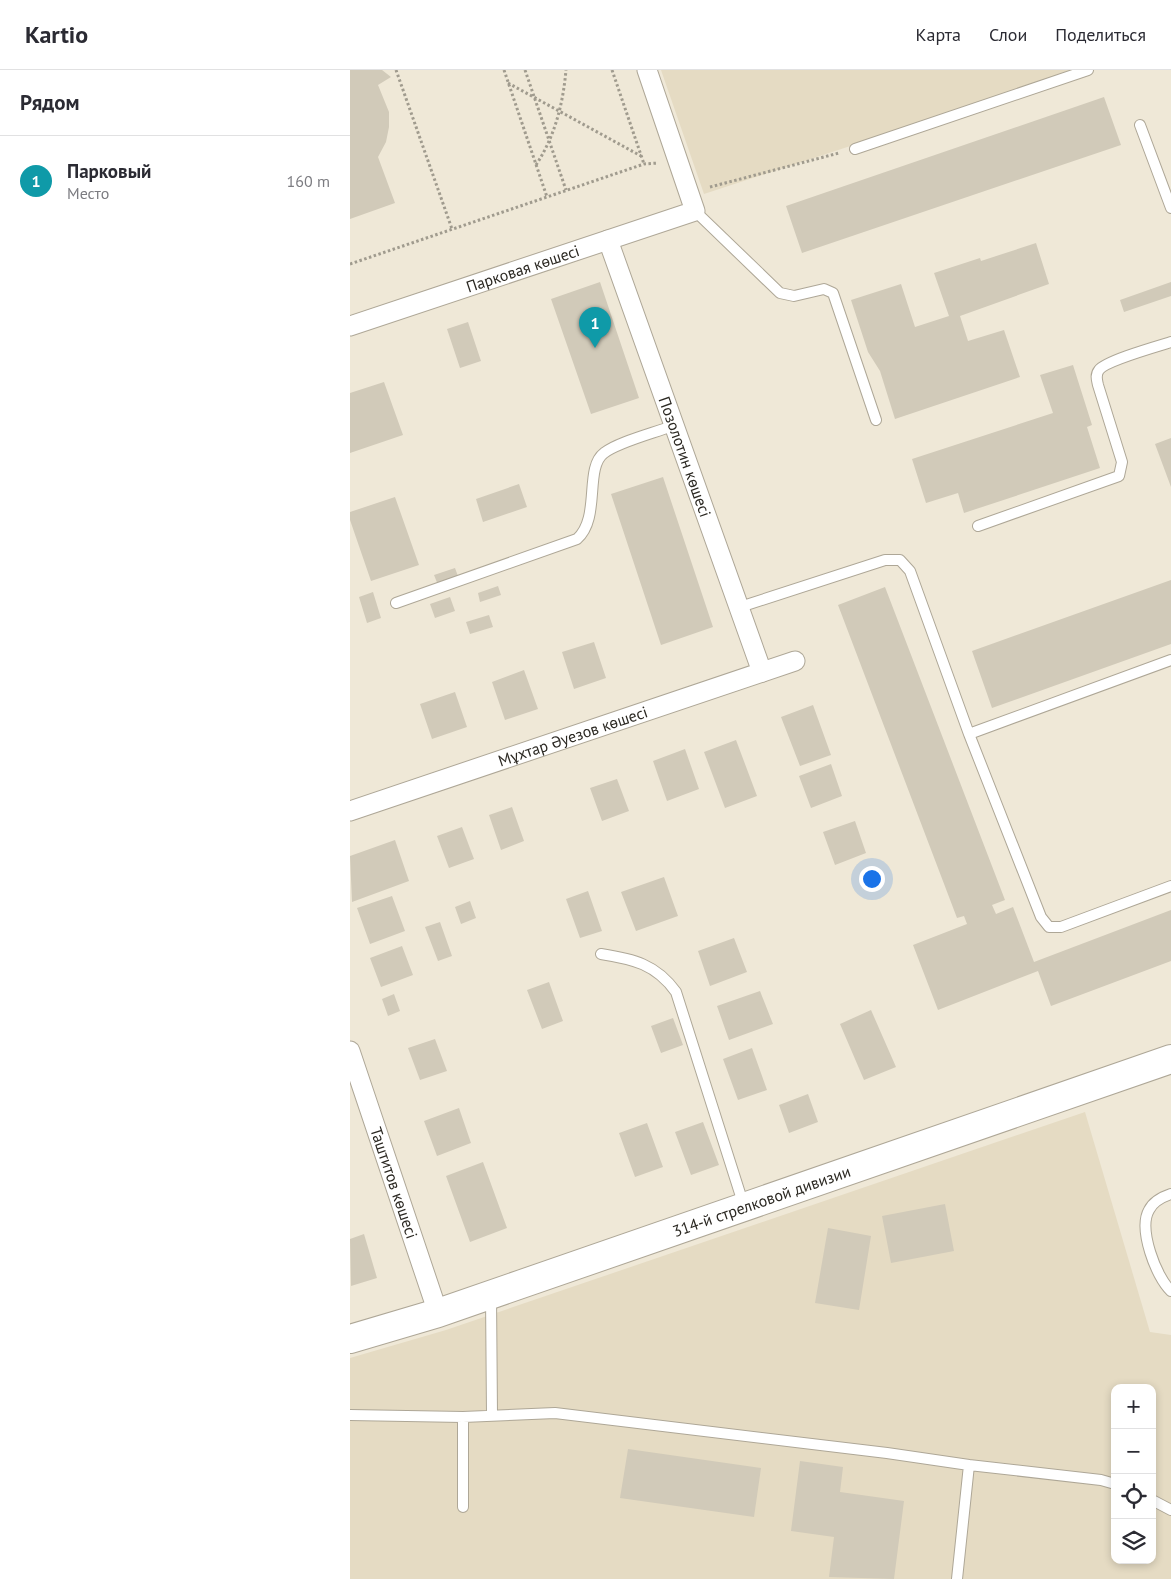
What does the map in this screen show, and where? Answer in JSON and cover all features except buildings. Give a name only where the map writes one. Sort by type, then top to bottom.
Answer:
[{"type":"street","points":[[647,70],[695,211]]},
{"type":"street","name":"Парковая көшесі","points":[[350,326],[695,211]]},
{"type":"street","name":"Позолотин көшесі","points":[[608,240],[672,426],[740,607],[762,672]]},
{"type":"street","name":"Мұхтар Әуезов көшесі","points":[[350,811],[795,661]]},
{"type":"street","name":"Таштитов көшесі","points":[[350,1051],[438,1313]]},
{"type":"street","name":"314-й стрелковой дивизии","points":[[350,1338],[438,1313],[491,1295],[1171,1059]]},
{"type":"lane","points":[[854,149],[1088,70]]},
{"type":"lane","points":[[1140,124],[1171,208]]},
{"type":"lane","points":[[695,211],[780,292],[794,296],[824,289],[833,293],[876,420]]},
{"type":"lane","points":[[978,526],[1119,476],[1122,462],[1096,378],[1098,371],[1111,362],[1171,342]]},
{"type":"lane","points":[[396,603],[577,539],[583,533],[590,516],[599,457],[610,449],[672,426]]},
{"type":"lane","points":[[740,607],[885,560],[900,560],[910,571],[969,734],[1041,917],[1048,927],[1061,928],[1171,886]]},
{"type":"lane","points":[[969,734],[1171,660]]},
{"type":"lane","points":[[600,954],[625,958],[650,967],[666,977],[676,992],[745,1207]]},
{"type":"lane","points":[[1171,1194],[1155,1202],[1148,1211],[1145,1222],[1146,1235],[1158,1275],[1171,1291]]},
{"type":"lane","points":[[491,1295],[492,1415]]},
{"type":"lane","points":[[350,1415],[463,1417],[555,1413],[887,1452],[969,1465],[1101,1480],[1111,1483]]},
{"type":"lane","points":[[463,1417],[463,1507]]},
{"type":"lane","points":[[957,1579],[969,1465]]},
{"type":"lane","points":[[1156,1502],[1171,1510]]},
{"type":"path","points":[[396,70],[452,229]]},
{"type":"path","points":[[504,70],[547,197]]},
{"type":"path","points":[[525,70],[566,190]]},
{"type":"path","points":[[536,165],[549,141],[560,111],[566,70]]},
{"type":"path","points":[[350,264],[644,164],[612,70]]},
{"type":"path","points":[[508,83],[641,156]]},
{"type":"path","points":[[689,192],[854,149]]},
{"type":"shaded area","points":[[661,70],[1082,70],[704,194]]},
{"type":"shaded area","points":[[1085,1112],[1150,1332],[1171,1335],[1171,1579],[350,1579],[350,1358],[446,1330]]},
{"type":"place","name":"Парковый","points":[[595,348]]}]
